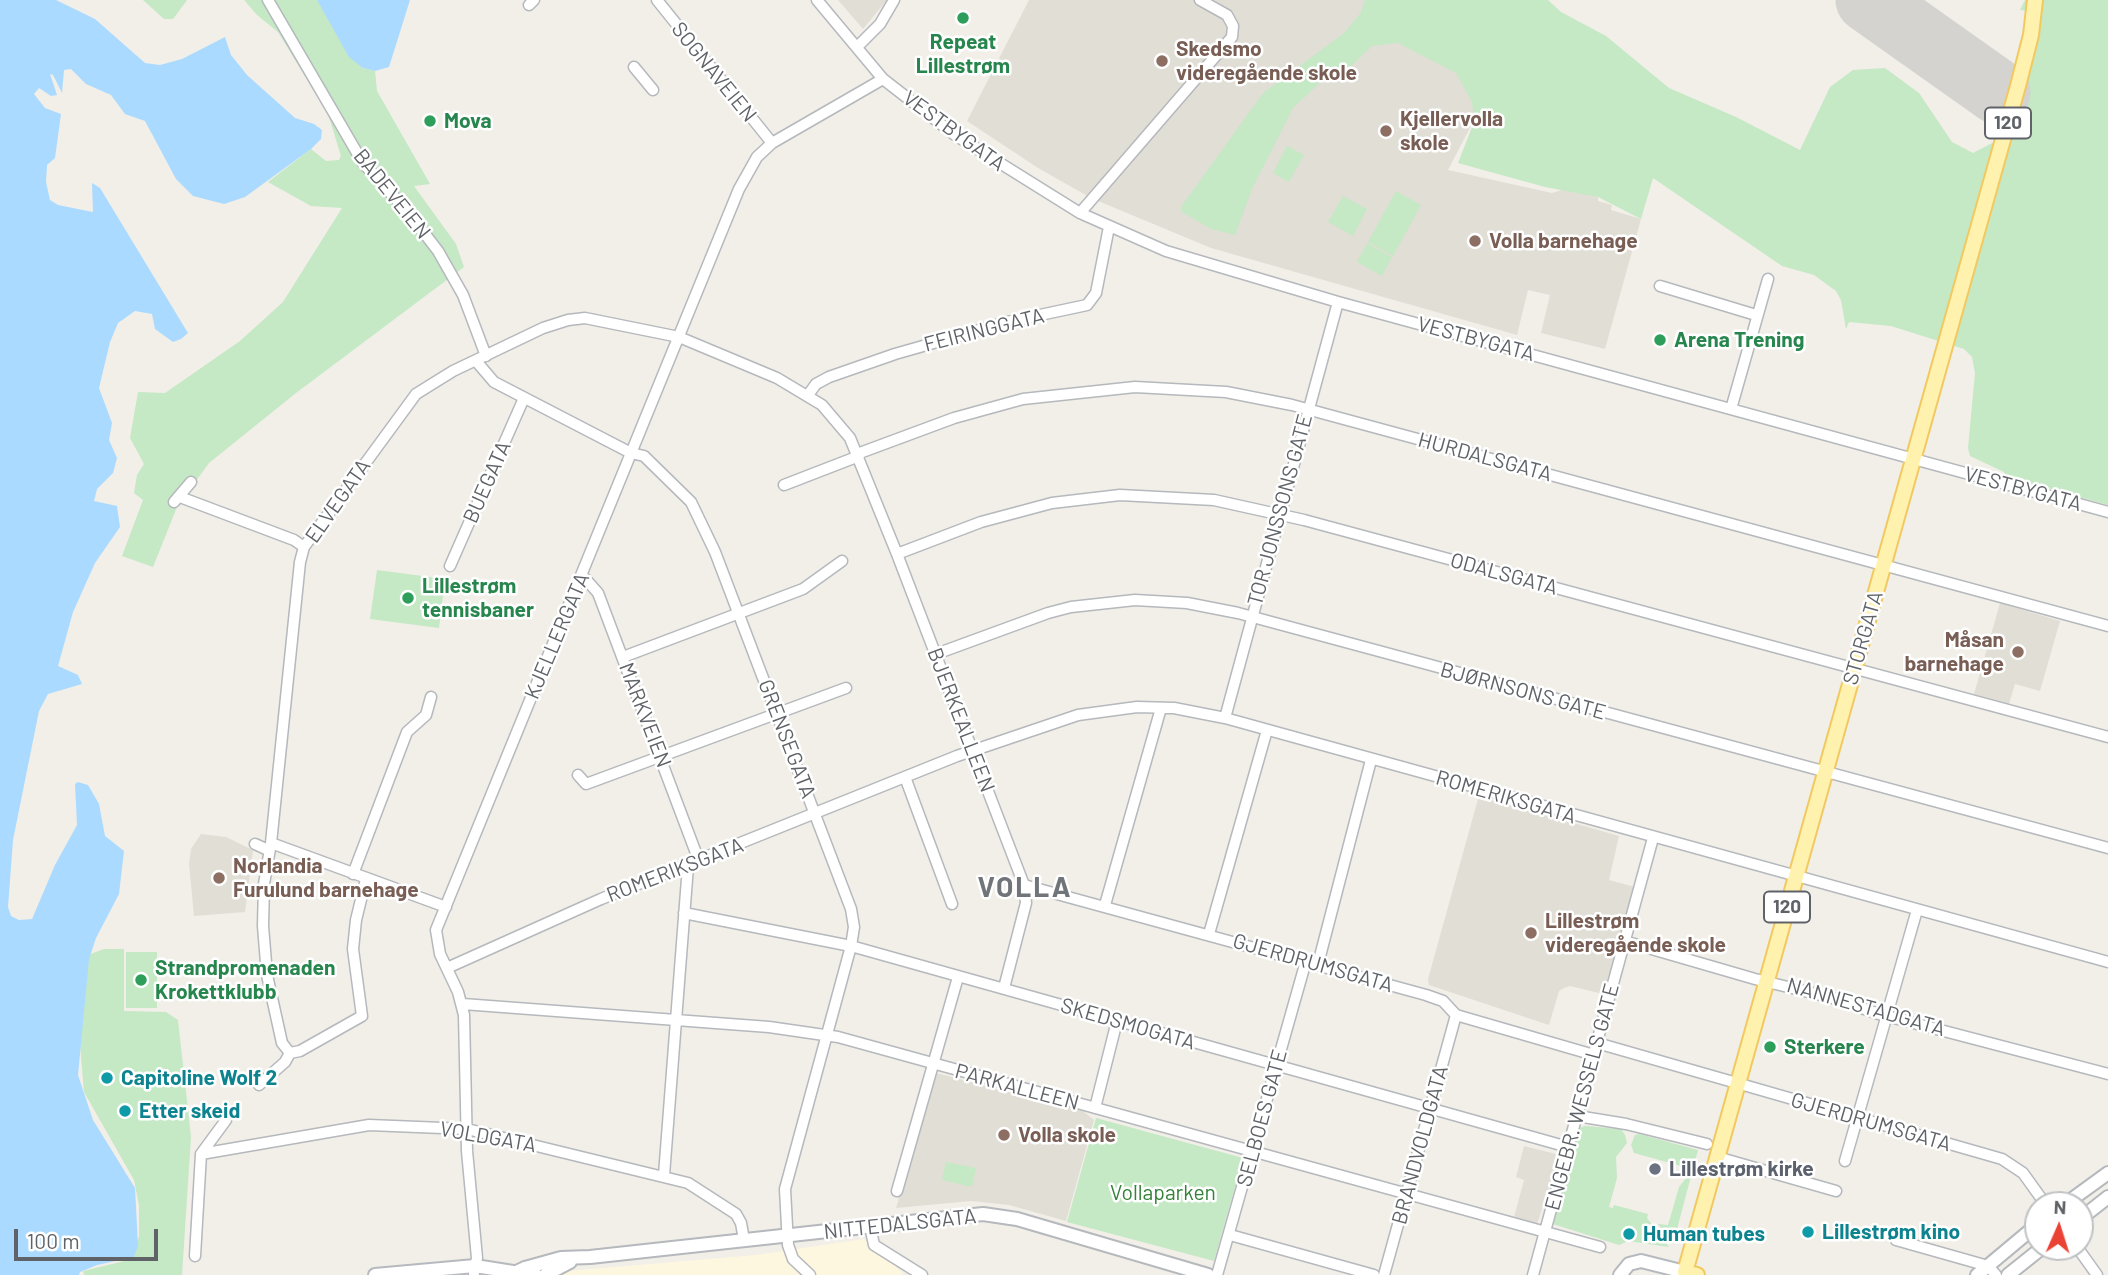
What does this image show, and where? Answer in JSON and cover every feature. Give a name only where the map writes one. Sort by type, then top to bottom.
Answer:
[{"type":"main road","name":"STORGATA","points":[[1689,1274],[1737,1084],[2023,67],[2035,0]]},
{"type":"street","name":"BADEVEIEN","points":[[268,0],[363,163],[438,251],[463,295],[481,359]]},
{"type":"street","name":"SOGNAVEIEN","points":[[657,0],[772,143]]},
{"type":"street","name":"VESTBYGATA","points":[[817,0],[883,79],[999,165],[1109,227],[1205,264],[1338,302],[2108,512]]},
{"type":"street","points":[[856,47],[880,24],[894,0]]},
{"type":"street","points":[[1080,213],[1232,37],[1233,26],[1227,15],[1200,0]]},
{"type":"street","points":[[634,67],[653,90]]},
{"type":"street","name":"KJELLERGATA","points":[[476,1272],[477,1247],[467,1129],[463,1004],[436,943],[436,930],[739,189],[757,157],[772,143],[883,79]]},
{"type":"street","name":"FEIRINGGATA","points":[[808,395],[816,384],[829,377],[895,354],[996,325],[1087,305],[1096,293],[1109,227]]},
{"type":"street","points":[[1731,409],[1768,279]]},
{"type":"street","points":[[1660,286],[1756,315]]},
{"type":"street","name":"TOR JONSSONS GATE","points":[[1224,718],[1278,513],[1338,302]]},
{"type":"street","name":"ELVEGATA","points":[[290,1053],[282,1043],[267,975],[263,926],[290,645],[304,547],[416,394],[434,381],[568,320],[585,318],[679,337]]},
{"type":"street","name":"BJERKEALLEEN","points":[[679,337],[808,395],[835,419],[858,455],[1024,885],[1026,903],[1004,988]]},
{"type":"street","name":"GRENSEGATA","points":[[481,359],[494,382],[631,453],[645,456],[691,502],[709,538],[851,909],[854,927],[851,946],[785,1189],[786,1231]]},
{"type":"street","name":"HURDALSGATA","points":[[858,455],[985,408],[1086,390],[1135,387],[1202,390],[1308,409],[2108,626]]},
{"type":"street","name":"BUEGATA","points":[[450,566],[524,398]]},
{"type":"street","points":[[784,485],[858,455]]},
{"type":"street","points":[[191,482],[177,500],[294,540],[304,547]]},
{"type":"street","name":"ODALSGATA","points":[[897,554],[1002,516],[1086,498],[1148,495],[1194,497],[1278,513],[2108,737]]},
{"type":"street","points":[[623,657],[803,589],[842,561]]},
{"type":"street","name":"MARKVEIEN","points":[[582,576],[598,593],[699,861]]},
{"type":"street","name":"BJØRNSONS GATE","points":[[936,654],[1048,613],[1105,602],[1187,603],[1250,617],[2108,848]]},
{"type":"street","points":[[578,775],[586,784],[846,688]]},
{"type":"street","points":[[353,874],[407,732],[426,715],[431,697]]},
{"type":"street","points":[[1105,905],[1161,708]]},
{"type":"street","name":"ROMERIKSGATA","points":[[447,968],[523,932],[972,751],[1098,710],[1161,708],[1224,718],[2108,962]]},
{"type":"street","points":[[1209,934],[1267,730]]},
{"type":"street","points":[[1318,964],[1371,760]]},
{"type":"street","points":[[905,778],[952,904]]},
{"type":"street","name":"ENGEBR. WESSELS GATE","points":[[1533,1275],[1653,838]]},
{"type":"street","points":[[255,844],[353,874],[446,907]]},
{"type":"street","points":[[664,1175],[688,866]]},
{"type":"street","points":[[259,1085],[285,1062],[290,1053],[300,1051],[362,1016],[353,949],[356,920],[366,879]]},
{"type":"street","name":"GJERDRUMSGATA","points":[[1024,885],[1105,905],[1443,1001],[1456,1014],[1594,1055]]},
{"type":"street","points":[[1845,1161],[1917,910]]},
{"type":"street","name":"SKEDSMOGATA","points":[[684,913],[851,946],[1569,1147]]},
{"type":"street","name":"NANNESTADGATA","points":[[1625,941],[2108,1074]]},
{"type":"street","name":"SELBOES GATE","points":[[1217,1275],[1306,961]]},
{"type":"street","points":[[897,1191],[958,977]]},
{"type":"street","name":"PARKALLEEN","points":[[463,1004],[769,1027],[827,1034],[1406,1196],[1600,1247]]},
{"type":"street","name":"BRANDVOLDGATA","points":[[1384,1275],[1456,1014]]},
{"type":"street","points":[[1095,1108],[1117,1021]]},
{"type":"street","name":"GJERDRUMSGATA","points":[[1597,1044],[2010,1162],[2024,1173],[2036,1191]]},
{"type":"street","points":[[1577,1116],[1707,1144]]},
{"type":"street","points":[[195,1255],[201,1154],[226,1120]]},
{"type":"street","name":"VOLDGATA","points":[[201,1154],[369,1125],[467,1129],[688,1183],[729,1208],[741,1223],[744,1240]]},
{"type":"street","points":[[1717,1157],[1836,1191]]},
{"type":"street","points":[[2083,1191],[2108,1173]]},
{"type":"street","name":"NITTEDALSGATA","points":[[375,1275],[454,1267],[476,1272],[521,1273],[561,1258],[584,1258],[744,1240],[786,1231],[870,1226],[960,1215],[1017,1219],[1208,1275]]},
{"type":"street","points":[[870,1226],[874,1245],[922,1275]]},
{"type":"street","points":[[786,1231],[793,1259],[810,1275]]},
{"type":"street","points":[[1230,1235],[1374,1275]]},
{"type":"street","points":[[1977,1275],[1992,1270],[2024,1238]]},
{"type":"street","points":[[1896,1240],[1992,1270]]},
{"type":"street","name":"NITTEDALSGATA","points":[[545,1275],[562,1265],[584,1258]]},
{"type":"street","points":[[1620,1275],[1629,1264],[1641,1261],[1689,1274]]},
{"type":"street","points":[[2008,1275],[2026,1261]]},
{"type":"shaded area","points":[[838,0],[887,0],[863,29]]},
{"type":"shaded area","points":[[1029,0],[1401,0],[1500,70],[1448,170],[1552,193],[1565,189],[1598,197],[1598,201],[1612,205],[1611,210],[1641,219],[1605,349],[1541,333],[1550,295],[1528,290],[1517,335],[1211,248],[1091,198],[1038,168],[967,121]]},
{"type":"shaded area","name":"Måsan barnehage","points":[[2000,603],[2060,621],[2040,691],[2015,684],[2009,704],[1974,694]]},
{"type":"shaded area","name":"Lillestrøm videregående skole","points":[[1486,798],[1619,836],[1609,880],[1635,887],[1603,994],[1570,986],[1564,988],[1559,991],[1549,1025],[1429,985],[1428,979],[1478,799]]},
{"type":"shaded area","name":"Norlandia Furulund barnehage","points":[[201,834],[226,837],[253,850],[245,912],[194,916],[189,864],[191,849]]},
{"type":"shaded area","name":"Volla skole","points":[[936,1073],[1083,1111],[1094,1120],[1066,1221],[1009,1205],[971,1201],[896,1208]]},
{"type":"shaded area","points":[[1524,1146],[1556,1154],[1552,1169],[1555,1170],[1537,1224],[1514,1217],[1524,1180],[1516,1177]]},
{"type":"shaded area","points":[[864,1239],[903,1273],[521,1275],[756,1255]]},
{"type":"green space","points":[[143,0],[187,0],[173,19],[164,19]]},
{"type":"green space","points":[[244,0],[317,0],[363,68],[375,71],[377,91],[430,184],[414,186],[456,244],[464,267],[296,393],[209,463],[177,507],[153,567],[122,556],[143,500],[134,493],[137,475],[144,464],[130,438],[138,392],[165,393],[240,341],[283,302],[342,208],[311,206],[268,182],[311,149],[326,161],[339,160],[341,156],[328,114],[278,32]]},
{"type":"green space","points":[[1365,0],[1548,0],[1561,12],[1606,36],[1669,88],[1736,117],[1800,150],[1830,87],[1853,70],[1885,68],[1919,93],[1952,142],[1973,153],[1996,141],[2034,42],[2041,12],[2020,10],[2025,0],[2108,0],[2108,505],[2006,477],[2004,472],[1970,456],[1968,448],[1975,373],[1972,357],[1964,349],[1891,326],[1849,322],[1846,329],[1841,300],[1836,291],[1814,275],[1782,266],[1653,178],[1641,219],[1598,197],[1545,187],[1458,163],[1474,122],[1472,102],[1456,73],[1398,43],[1372,46],[1348,69],[1328,75],[1293,108],[1252,189],[1235,235],[1211,229],[1182,212],[1181,207],[1263,93],[1344,33],[1360,14]]},
{"type":"green space","points":[[1287,146],[1304,155],[1289,182],[1273,173]]},
{"type":"green space","points":[[1396,191],[1421,205],[1393,256],[1368,242]]},
{"type":"green space","points":[[1343,196],[1367,209],[1353,236],[1328,222]]},
{"type":"green space","points":[[1367,243],[1392,257],[1382,276],[1357,262]]},
{"type":"green space","name":"Lillestrøm tennisbaner","points":[[377,570],[445,579],[439,628],[370,619]]},
{"type":"green space","points":[[104,949],[124,949],[124,1011],[166,1012],[178,1020],[191,1137],[182,1275],[84,1275],[83,1271],[133,1259],[139,1236],[139,1205],[134,1180],[84,1092],[78,1020],[80,958]]},
{"type":"green space","name":"Strandpromenaden Krokettklubb","points":[[126,952],[157,952],[157,1008],[126,1008]]},
{"type":"green space","name":"Vollaparken","points":[[1096,1118],[1243,1158],[1214,1261],[1067,1222]]},
{"type":"green space","points":[[1585,1126],[1621,1129],[1627,1143],[1616,1157],[1617,1178],[1609,1207],[1613,1208],[1614,1205],[1648,1214],[1647,1218],[1669,1247],[1628,1241],[1619,1245],[1553,1224],[1579,1128]]},
{"type":"green space","points":[[1635,1135],[1698,1150],[1673,1244],[1658,1224],[1668,1225],[1679,1187],[1687,1177],[1685,1167],[1634,1153],[1631,1145]]},
{"type":"green space","points":[[946,1162],[976,1168],[972,1187],[942,1180]]},
{"type":"water","points":[[0,0],[56,0],[95,19],[145,63],[160,65],[182,59],[225,37],[231,55],[247,75],[295,118],[314,124],[322,130],[321,139],[311,149],[245,197],[224,204],[193,196],[176,179],[145,121],[125,114],[111,95],[86,84],[71,69],[64,70],[62,93],[50,74],[57,95],[51,96],[39,88],[34,94],[45,108],[61,114],[55,158],[47,165],[46,182],[50,200],[58,205],[93,212],[92,183],[100,188],[188,333],[173,342],[155,329],[152,314],[135,311],[118,323],[110,342],[99,388],[112,423],[109,440],[117,458],[113,473],[97,489],[94,501],[117,506],[120,527],[95,563],[73,612],[58,666],[78,675],[82,684],[48,694],[39,711],[13,840],[8,907],[11,916],[19,920],[32,919],[55,865],[77,825],[75,784],[78,782],[88,785],[99,804],[105,836],[124,851],[119,894],[96,938],[89,959],[78,1075],[93,1120],[135,1188],[138,1246],[134,1257],[97,1265],[80,1272],[79,1275],[0,1275]]},
{"type":"water","points":[[317,0],[410,0],[389,67],[375,71],[363,68],[349,57]]},
{"type":"runway","points":[[1868,0],[1998,92]]},
{"type":"place","name":"Repeat Lillestrøm","points":[[963,18]]},
{"type":"place","name":"Skedsmo videregående skole","points":[[1162,61]]},
{"type":"place","name":"Mova","points":[[430,121]]},
{"type":"place","name":"Kjellervolla skole","points":[[1386,131]]},
{"type":"place","name":"Volla barnehage","points":[[1475,241]]},
{"type":"place","name":"Arena Trening","points":[[1660,340]]},
{"type":"place","name":"Lillestrøm tennisbaner","points":[[408,598]]},
{"type":"place","name":"Måsan barnehage","points":[[2018,652]]},
{"type":"place","name":"Norlandia Furulund barnehage","points":[[219,878]]},
{"type":"place","name":"Lillestrøm videregående skole","points":[[1531,933]]},
{"type":"place","name":"Strandpromenaden Krokettklubb","points":[[141,980]]},
{"type":"place","name":"Sterkere","points":[[1770,1047]]},
{"type":"place","name":"Capitoline Wolf 2","points":[[107,1078]]},
{"type":"place","name":"Etter skeid","points":[[125,1111]]},
{"type":"place","name":"Volla skole","points":[[1004,1135]]},
{"type":"place","name":"Lillestrøm kirke","points":[[1655,1169]]},
{"type":"place","name":"Lillestrøm kino","points":[[1808,1232]]},
{"type":"place","name":"Human tubes","points":[[1629,1234]]},
{"type":"district","name":"VOLLA","points":[[1025,888]]}]
